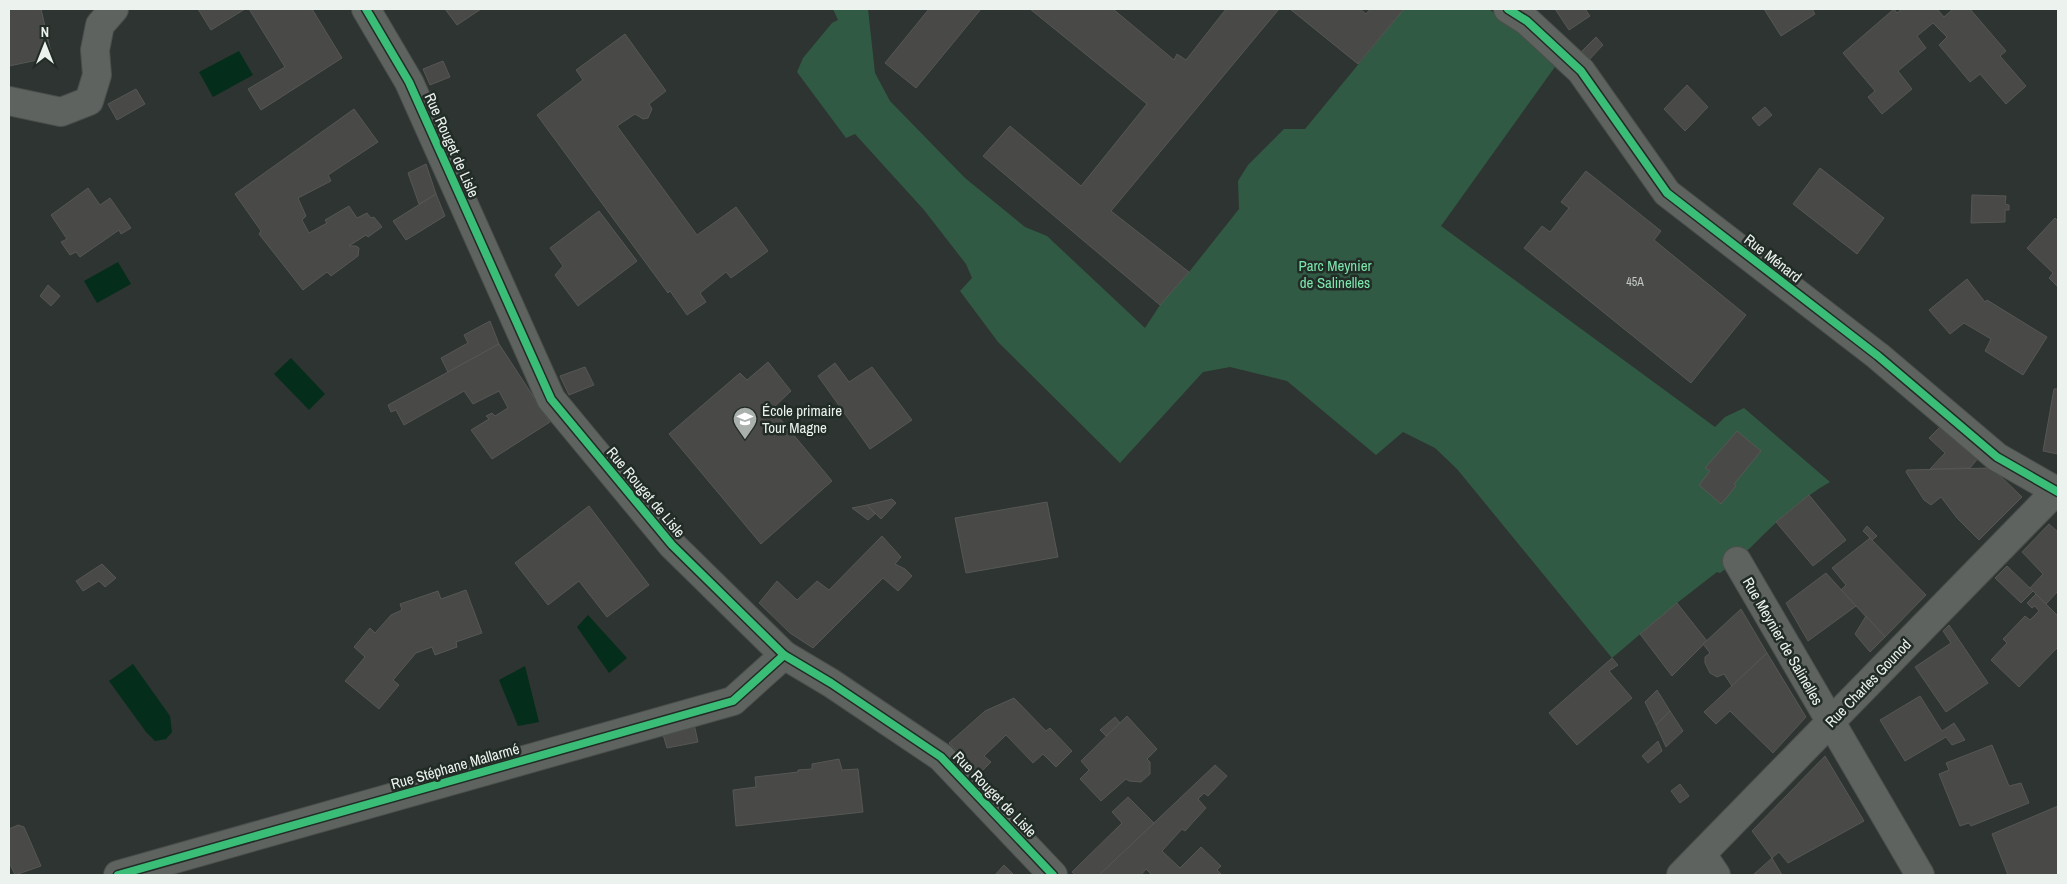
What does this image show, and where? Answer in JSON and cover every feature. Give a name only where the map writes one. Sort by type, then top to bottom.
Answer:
[{"type":"street","points":[[9,101],[60,112],[89,101],[97,75],[95,50],[100,26],[114,9]]},
{"type":"street","name":"Rue Rouget de Lisle","points":[[366,9],[409,82],[551,399],[672,545],[784,655],[831,683],[940,757],[1053,875]]},
{"type":"street","name":"Rue Ménard","points":[[1508,9],[1527,21],[1581,71],[1667,193],[1878,356],[1997,457],[2057,492]]},
{"type":"street","name":"Rue Charles Gounod","points":[[1680,875],[1709,864],[1830,722],[2057,492]]},
{"type":"street","name":"Rue Meynier de Salinelles","points":[[1738,561],[1920,875]]},
{"type":"street","name":"Rue Stéphane Mallarmé","points":[[118,875],[732,701],[784,655]]},
{"type":"green space","name":"Parc Meynier de Salinelles","points":[[833,9],[868,9],[875,73],[890,101],[965,178],[1025,227],[1047,236],[1145,328],[1160,305],[1239,209],[1238,181],[1248,165],[1284,129],[1305,129],[1404,9],[1489,9],[1557,64],[1441,226],[1715,427],[1725,417],[1744,408],[1830,482],[1796,505],[1736,561],[1720,573],[1717,572],[1677,603],[1612,658],[1457,469],[1435,448],[1403,432],[1376,455],[1287,381],[1230,367],[1203,372],[1120,463],[998,342],[960,291],[972,278],[966,264],[924,210],[855,134],[846,138],[797,72],[803,58],[832,23],[838,20]]},
{"type":"shaded area","points":[[239,51],[253,75],[213,97],[199,72]]},
{"type":"shaded area","points":[[118,262],[131,284],[97,303],[84,281]]},
{"type":"shaded area","points":[[291,358],[325,394],[309,410],[274,374]]},
{"type":"shaded area","points":[[588,615],[627,658],[609,673],[577,627]]},
{"type":"shaded area","points":[[133,664],[170,716],[172,732],[166,739],[155,741],[146,732],[109,681]]},
{"type":"shaded area","points":[[525,666],[539,722],[518,726],[499,680]]},
{"type":"building","points":[[9,9],[41,9],[52,57],[9,66]]},
{"type":"building","points":[[198,9],[245,9],[211,30]]},
{"type":"building","points":[[249,9],[312,9],[342,58],[261,110],[248,89],[285,67]]},
{"type":"building","points":[[445,9],[481,9],[457,25]]},
{"type":"building","points":[[929,9],[981,9],[916,88],[885,63]]},
{"type":"building","points":[[1030,9],[1113,9],[1174,60],[1177,54],[1186,60],[1226,9],[1279,9],[1111,211],[1189,272],[1160,305],[983,156],[1010,126],[1081,186],[1147,104]]},
{"type":"building","points":[[1290,9],[1360,9],[1366,14],[1370,9],[1404,9],[1358,64]]},
{"type":"building","points":[[1555,9],[1585,9],[1590,16],[1569,30]]},
{"type":"building","points":[[1764,9],[1812,9],[1815,14],[1781,36]]},
{"type":"building","points":[[1894,9],[1897,13],[1902,9],[1937,9],[1944,17],[1953,9],[1970,9],[2006,51],[2000,56],[2026,86],[2006,104],[1980,74],[1970,82],[1939,45],[1947,37],[1933,23],[1917,36],[1926,48],[1898,71],[1912,89],[1882,114],[1868,97],[1875,91],[1843,53]]},
{"type":"building","points":[[625,34],[666,91],[649,104],[652,109],[648,118],[643,119],[635,114],[617,126],[697,235],[736,207],[768,251],[731,278],[726,272],[700,293],[706,302],[687,315],[670,291],[668,293],[537,115],[583,80],[576,70]]},
{"type":"building","points":[[1596,37],[1603,45],[1588,61],[1582,51]]},
{"type":"building","points":[[443,61],[450,77],[430,85],[423,69]]},
{"type":"building","points":[[1687,85],[1708,107],[1685,131],[1664,109]]},
{"type":"building","points":[[136,89],[145,104],[117,120],[108,104]]},
{"type":"building","points":[[1765,107],[1772,115],[1759,126],[1752,118]]},
{"type":"building","points":[[354,109],[378,142],[328,175],[331,181],[298,198],[306,216],[302,220],[309,233],[327,223],[325,220],[349,206],[357,218],[367,213],[371,218],[374,217],[382,227],[368,237],[366,235],[349,246],[359,248],[358,256],[331,276],[327,272],[303,290],[259,234],[261,231],[235,194]]},
{"type":"building","points":[[426,164],[436,194],[419,204],[408,173]]},
{"type":"building","points":[[1820,168],[1884,218],[1857,254],[1793,204]]},
{"type":"building","points":[[1586,171],[1661,231],[1654,240],[1746,315],[1691,383],[1524,248],[1542,226],[1550,232],[1569,208],[1561,202]]},
{"type":"building","points":[[88,188],[100,205],[110,198],[131,228],[121,234],[119,230],[80,257],[76,252],[70,255],[61,242],[67,239],[51,215]]},
{"type":"building","points":[[436,194],[445,216],[406,240],[393,221]]},
{"type":"building","points":[[1972,195],[2006,196],[2005,204],[2009,205],[2009,210],[2005,210],[2005,222],[1971,223]]},
{"type":"building","points":[[599,211],[637,261],[578,306],[555,275],[563,266],[550,248]]},
{"type":"building","points":[[2055,218],[2058,221],[2058,287],[2049,278],[2053,273],[2027,248]]},
{"type":"building","points":[[1967,279],[1985,302],[1987,300],[2047,337],[2023,375],[1985,351],[1991,339],[1964,323],[1950,334],[1929,310]]},
{"type":"building","points":[[48,285],[60,296],[51,306],[40,296]]},
{"type":"building","points":[[490,321],[499,344],[448,372],[441,358],[468,343],[464,335]]},
{"type":"building","points":[[499,344],[550,422],[492,459],[471,430],[489,419],[486,416],[492,413],[495,416],[508,408],[499,391],[473,404],[464,391],[404,425],[396,410],[391,412],[388,405]]},
{"type":"building","points":[[768,362],[791,391],[772,409],[832,481],[761,544],[669,434],[740,373],[747,380]]},
{"type":"building","points":[[835,363],[849,382],[872,367],[912,420],[870,449],[818,376]]},
{"type":"building","points":[[585,367],[594,385],[569,395],[560,376]]},
{"type":"building","points":[[2054,389],[2058,389],[2058,454],[2043,451]]},
{"type":"building","points":[[1942,425],[1979,457],[1970,468],[1930,469],[1945,453],[1929,438]]},
{"type":"building","points":[[1737,431],[1761,451],[1734,484],[1736,486],[1721,504],[1699,485],[1710,471],[1705,468]]},
{"type":"building","points":[[1992,468],[2022,497],[1979,540],[1957,518],[1941,497],[1931,505],[1924,500],[1906,472],[1907,470]]},
{"type":"building","points":[[1809,495],[1846,540],[1813,566],[1776,522]]},
{"type":"building","points":[[892,499],[896,503],[881,519],[867,505]]},
{"type":"building","points":[[1047,502],[1058,557],[966,573],[955,518]]},
{"type":"building","points":[[867,505],[875,514],[868,520],[852,508]]},
{"type":"building","points":[[589,506],[649,585],[607,617],[579,581],[548,605],[515,563]]},
{"type":"building","points":[[2049,524],[2058,532],[2058,591],[2046,604],[2030,588],[2043,574],[2022,552]]},
{"type":"building","points":[[1867,526],[1877,536],[1872,540],[1863,531]]},
{"type":"building","points":[[882,536],[901,557],[895,564],[905,569],[912,576],[898,591],[883,578],[813,648],[790,633],[759,603],[777,581],[797,600],[817,581],[829,590]]},
{"type":"building","points":[[1870,538],[1926,595],[1885,637],[1841,590],[1846,585],[1832,568]]},
{"type":"building","points":[[102,564],[116,578],[105,587],[99,581],[83,591],[76,581]]},
{"type":"building","points":[[2007,566],[2033,591],[2021,603],[1995,578]]},
{"type":"building","points":[[1826,573],[1856,606],[1808,641],[1786,603]]},
{"type":"building","points":[[466,590],[482,633],[456,642],[457,647],[435,655],[432,647],[416,653],[393,680],[399,685],[379,709],[345,681],[365,657],[354,647],[370,628],[375,633],[391,615],[402,610],[400,604],[438,591],[441,599]]},
{"type":"building","points":[[2036,594],[2058,616],[2058,647],[2019,687],[1991,660],[2007,643],[2003,639],[2025,616],[2030,620],[2039,611],[2035,606],[2032,608],[2027,603]]},
{"type":"building","points":[[1677,603],[1707,641],[1672,676],[1640,634]]},
{"type":"building","points":[[1741,609],[1767,653],[1732,686],[1724,674],[1717,677],[1710,673],[1705,663],[1705,657],[1710,653],[1703,644]]},
{"type":"building","points":[[1866,616],[1885,637],[1870,652],[1855,634]]},
{"type":"building","points":[[1949,625],[1988,683],[1946,712],[1915,667],[1951,643],[1943,631]]},
{"type":"building","points":[[1767,653],[1806,717],[1773,753],[1730,711],[1716,724],[1704,712]]},
{"type":"building","points":[[1612,658],[1618,665],[1609,671],[1632,698],[1577,745],[1549,713]]},
{"type":"building","points":[[1657,690],[1670,711],[1656,725],[1645,702]]},
{"type":"building","points":[[1920,696],[1942,731],[1954,723],[1965,740],[1952,745],[1946,737],[1905,761],[1880,720]]},
{"type":"building","points":[[1014,698],[1046,731],[1050,728],[1072,751],[1056,767],[1043,754],[1033,763],[1006,735],[984,756],[991,762],[979,774],[949,743],[985,711]]},
{"type":"building","points":[[1670,711],[1683,731],[1666,747],[1656,725]]},
{"type":"building","points":[[1127,716],[1157,749],[1147,759],[1150,762],[1150,774],[1141,782],[1126,779],[1101,801],[1080,779],[1089,770],[1081,761]]},
{"type":"building","points":[[1115,717],[1120,723],[1106,736],[1100,730]]},
{"type":"building","points":[[694,724],[698,742],[667,748],[662,731]]},
{"type":"building","points":[[1658,741],[1662,751],[1648,763],[1642,756]]},
{"type":"building","points":[[1992,745],[2009,786],[2021,783],[2029,803],[1971,826],[1969,823],[1960,826],[1939,774],[1949,770],[1946,763]]},
{"type":"building","points":[[1825,756],[1864,821],[1788,863],[1779,852],[1772,858],[1752,831]]},
{"type":"building","points":[[839,759],[842,770],[858,769],[863,812],[736,826],[733,790],[756,787],[755,777],[812,769],[812,764]]},
{"type":"building","points":[[1215,765],[1227,776],[1208,796],[1204,793],[1198,799],[1206,808],[1185,831],[1182,829],[1162,851],[1180,868],[1201,847],[1221,866],[1217,870],[1222,875],[1152,875],[1146,869],[1141,875],[1099,875]]},
{"type":"building","points":[[1680,784],[1689,796],[1680,803],[1671,791]]},
{"type":"building","points":[[1128,797],[1154,823],[1099,875],[1075,875],[1072,872],[1122,823],[1112,812]]},
{"type":"building","points":[[2058,806],[2058,875],[2008,875],[1992,834]]},
{"type":"building","points":[[18,825],[24,827],[41,866],[15,875],[9,862],[9,829]]},
{"type":"building","points":[[1772,858],[1782,875],[1753,875]]},
{"type":"building","points":[[1004,865],[1014,875],[995,875]]},
{"type":"cycle path","points":[[366,9],[409,82],[551,399],[672,545],[784,655],[831,683],[941,757],[1053,875]]},
{"type":"cycle path","points":[[1508,9],[1527,21],[1581,71],[1667,193],[1878,356],[1997,457],[2058,492]]},
{"type":"cycle path","points":[[118,875],[733,701],[784,655]]},
{"type":"place","name":"École primaire Tour Magne","points":[[745,440]]}]
